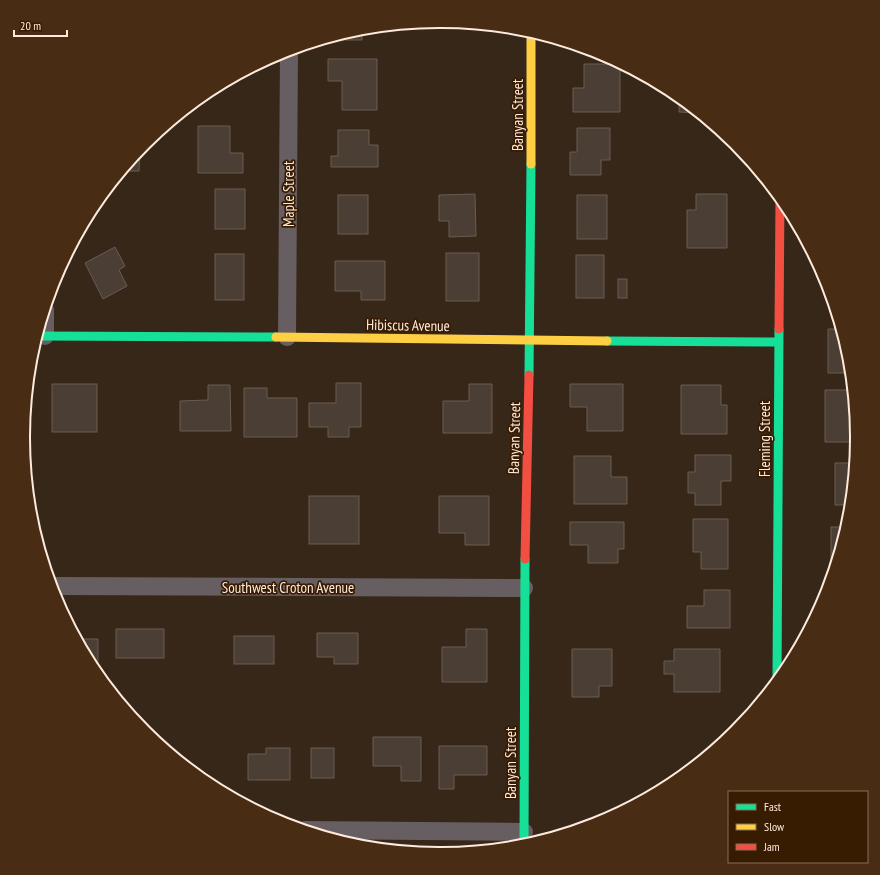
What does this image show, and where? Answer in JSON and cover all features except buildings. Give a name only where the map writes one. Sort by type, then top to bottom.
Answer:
[{"type":"street","name":"Banyan Street","points":[[524,838],[524,588],[530,341],[532,39]]},
{"type":"street","name":"Maple Street","points":[[287,337],[289,57]]},
{"type":"street","name":"Fleming Street","points":[[777,669],[780,210]]},
{"type":"street","name":"Hibiscus Avenue","points":[[43,336],[778,342]]},
{"type":"street","name":"Southwest Croton Avenue","points":[[59,586],[524,588]]},
{"type":"street","points":[[327,831],[524,838]]},
{"type":"traffic: fast","points":[[529,375],[531,164]]},
{"type":"traffic: fast","points":[[777,669],[779,329]]},
{"type":"traffic: fast","points":[[43,336],[276,337]]},
{"type":"traffic: fast","points":[[607,341],[778,342]]},
{"type":"traffic: fast","points":[[524,838],[525,559]]},
{"type":"traffic: slow","points":[[531,39],[531,164]]},
{"type":"traffic: slow","points":[[276,337],[607,341]]},
{"type":"traffic: jam","points":[[779,329],[780,210]]},
{"type":"traffic: jam","points":[[525,559],[529,375]]}]
